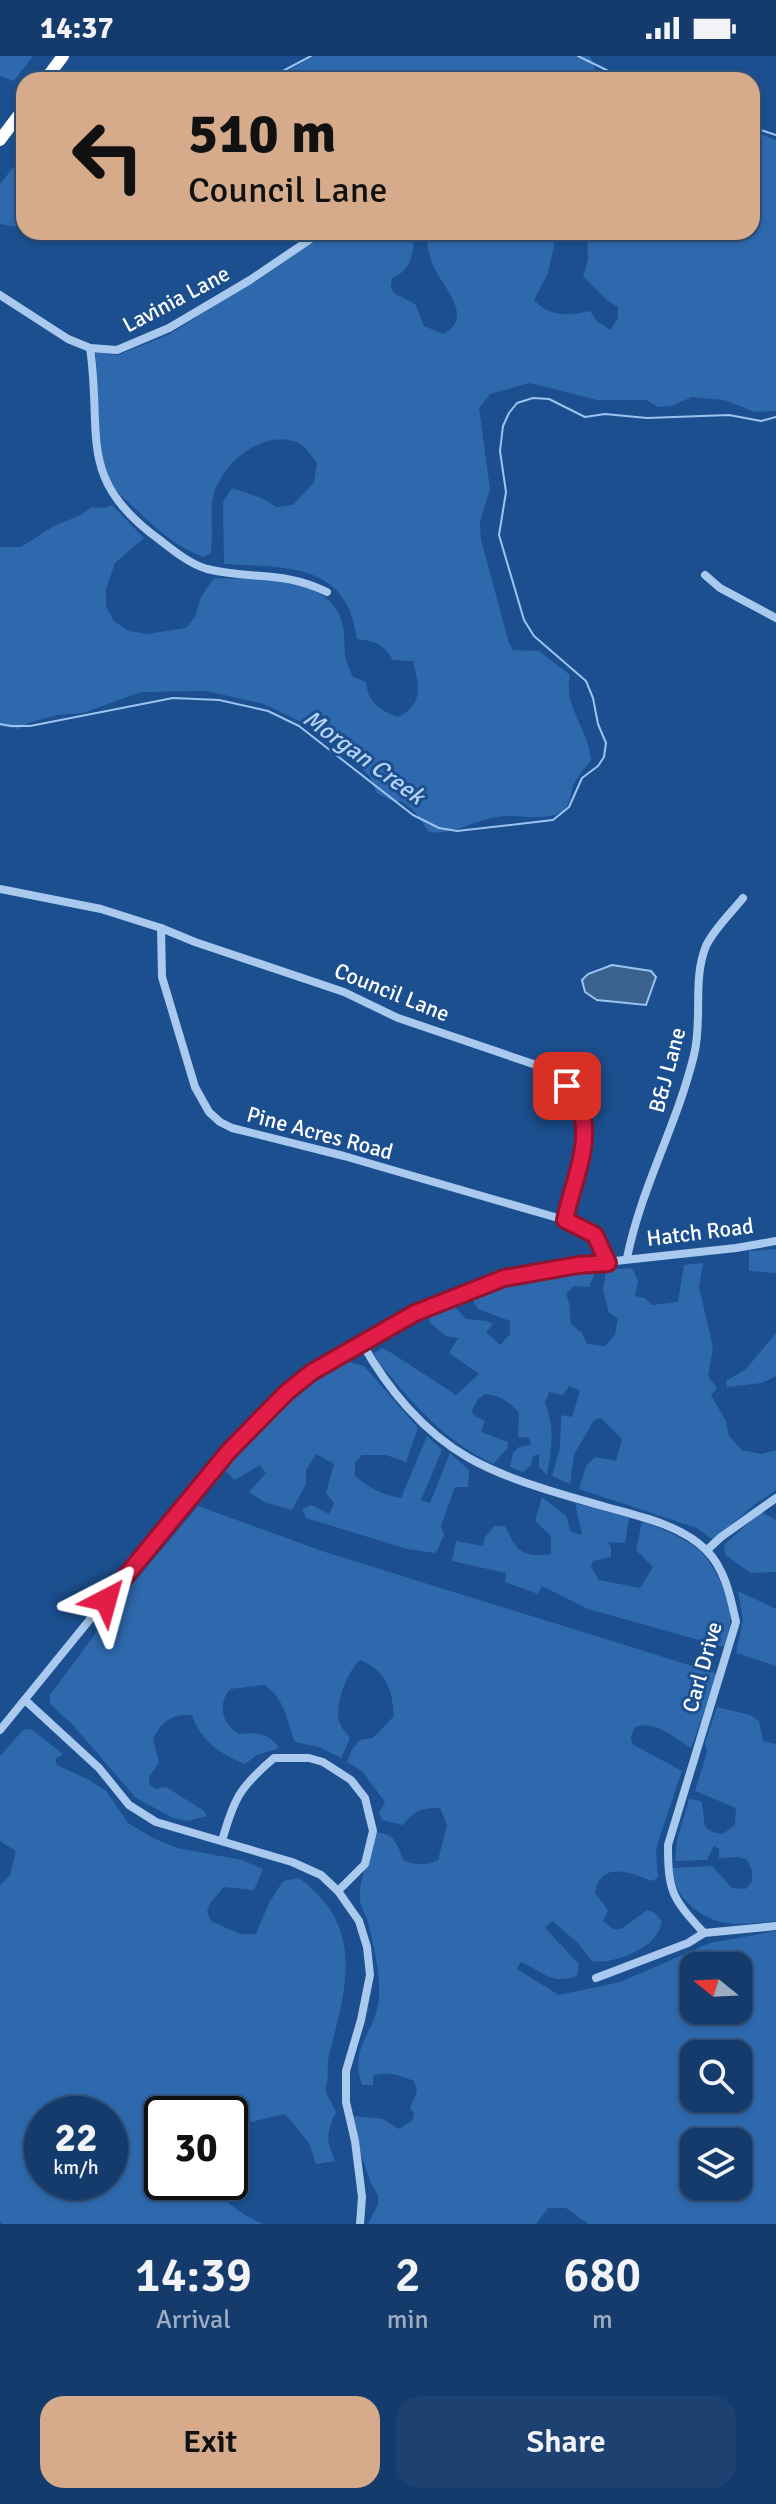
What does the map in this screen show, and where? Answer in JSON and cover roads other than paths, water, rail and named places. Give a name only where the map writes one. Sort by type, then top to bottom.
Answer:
[{"type":"highway","points":[[0,140],[16,119]]},
{"type":"street","name":"Lavinia Lane","points":[[90,348],[117,350],[169,328],[250,280],[309,240]]},
{"type":"street","points":[[0,295],[68,339],[90,348],[94,435],[100,467],[108,489],[153,535],[185,559],[205,568],[278,575],[305,581],[327,592]]},
{"type":"street","points":[[705,575],[720,588],[776,618]]},
{"type":"street","name":"Council Lane","points":[[0,889],[101,909],[161,928],[344,992],[398,1018],[545,1068],[573,1094],[584,1119],[583,1152],[565,1220]]},
{"type":"street","name":"B&J Lane","points":[[627,1258],[638,1214],[682,1098],[694,1055],[699,1031],[700,973],[705,950],[743,898]]},
{"type":"street","name":"Pine Acres Road","points":[[161,928],[162,977],[186,1060],[200,1100],[220,1122],[232,1128],[344,1156],[565,1220]]},
{"type":"street","points":[[565,1220],[595,1235],[608,1263]]},
{"type":"street","name":"Hatch Road","points":[[0,1730],[237,1441],[312,1372],[415,1313],[504,1278],[627,1258],[736,1248],[776,1241]]},
{"type":"street","points":[[362,1343],[404,1404],[425,1426],[468,1457],[526,1481],[668,1527],[707,1550],[776,1498]]},
{"type":"street","name":"Carl Drive","points":[[704,1933],[680,1907],[668,1881],[668,1845],[736,1622],[729,1592],[707,1550]]},
{"type":"street","points":[[25,1700],[99,1768],[129,1805],[156,1822],[292,1862],[321,1875],[338,1891],[359,1921],[367,1947],[370,1975],[346,2071],[346,2102],[362,2197],[360,2224]]},
{"type":"street","points":[[222,1841],[230,1813],[246,1782],[274,1758],[309,1758],[323,1762],[351,1780],[365,1798],[373,1831],[365,1864],[338,1891]]},
{"type":"street","points":[[596,1978],[688,1943],[704,1933],[776,1926]]},
{"type":"waterway","points":[[281,72],[311,56]]},
{"type":"waterway","points":[[578,56],[611,72]]},
{"type":"waterway","points":[[760,130],[776,135]]},
{"type":"waterway","name":"Morgan Creek","points":[[0,724],[30,726],[173,698],[219,700],[268,711],[299,726],[413,815],[439,828],[457,831],[553,820],[569,807],[582,778],[598,766],[604,757],[606,743],[586,681],[534,636],[524,620],[499,535],[506,492],[500,451],[503,426],[509,413],[517,403],[533,398],[549,399],[585,417],[605,414],[647,418],[729,415],[761,421],[776,417]]}]
